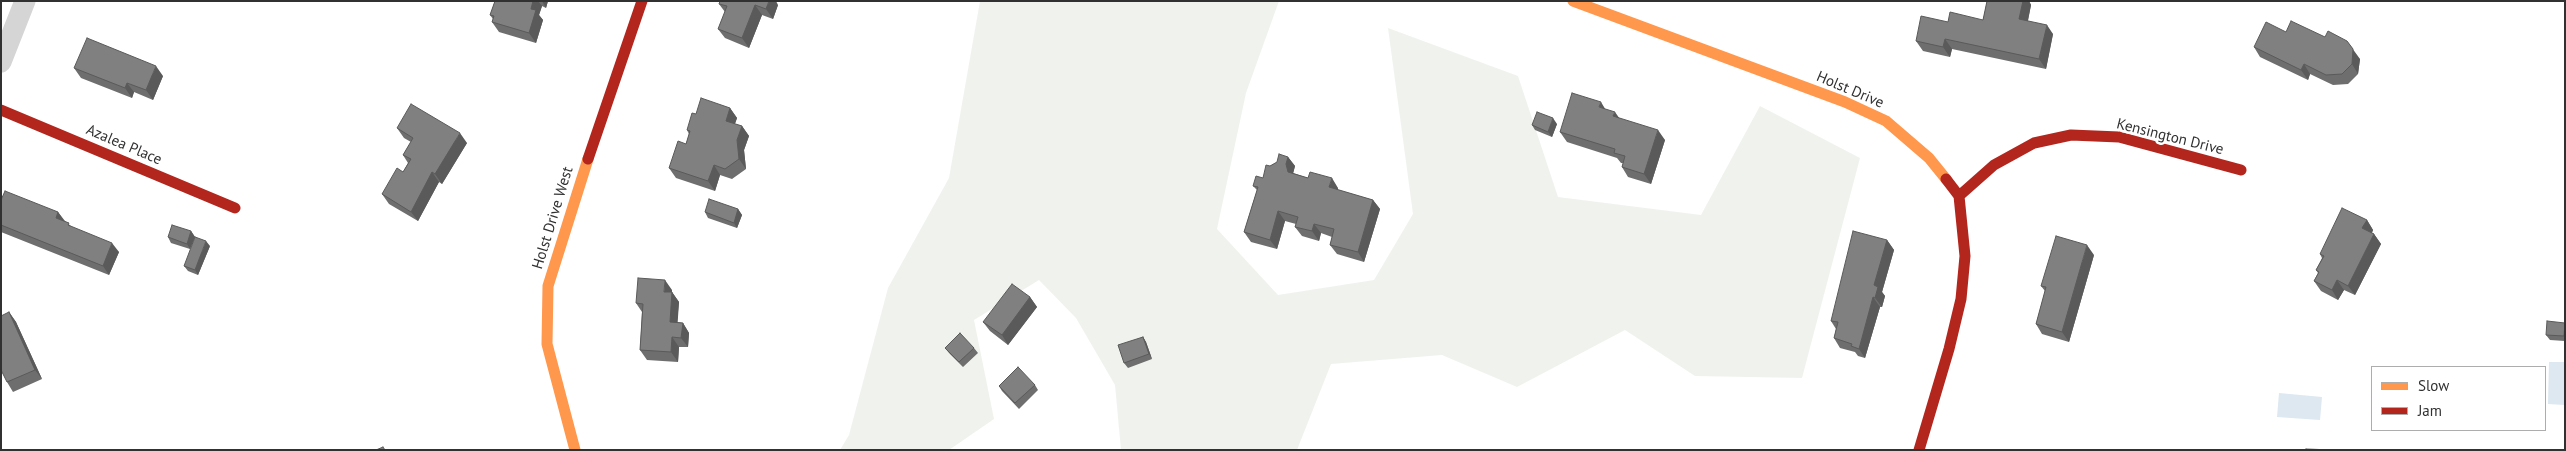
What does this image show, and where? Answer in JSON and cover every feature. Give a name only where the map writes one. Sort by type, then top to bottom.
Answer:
[{"type":"street","points":[[1,62],[25,1]]},
{"type":"street","name":"Holst Drive West","points":[[575,450],[547,344],[548,286],[599,123],[642,1]]},
{"type":"street","name":"Holst Drive","points":[[1573,1],[1845,102],[1886,121],[1929,158],[1959,196]]},
{"type":"street","name":"Azalea Place","points":[[1,110],[235,208]]},
{"type":"street","name":"Kensington Drive","points":[[1959,196],[1994,166],[2034,143],[2071,135],[2119,137],[2241,170]]},
{"type":"street","points":[[1920,450],[1950,349],[1961,299],[1965,256],[1959,196]]},
{"type":"shaded area","points":[[980,1],[1279,1],[1246,93],[1217,229],[1278,295],[1374,280],[1413,214],[1388,28],[1518,76],[1558,197],[1701,215],[1760,106],[1860,158],[1802,378],[1695,376],[1625,330],[1517,387],[1442,355],[1331,364],[1297,450],[1121,450],[1115,385],[1076,318],[1039,280],[974,320],[994,419],[949,450],[840,450],[849,435],[888,288],[949,178]]},
{"type":"shaded area","points":[[2549,362],[2565,362],[2565,405],[2548,404]]},
{"type":"shaded area","points":[[2279,393],[2322,397],[2320,420],[2277,417]]},
{"type":"building","points":[[495,1],[533,1],[531,9],[536,10],[529,33],[492,22],[494,16],[490,15]]},
{"type":"building","points":[[720,1],[769,1],[766,9],[755,5],[742,38],[718,29],[727,6],[719,4]]},
{"type":"building","points":[[1987,1],[2023,1],[2019,19],[2047,25],[2039,59],[1945,39],[1943,47],[1916,41],[1921,16],[1948,22],[1950,12],[1983,20]]},
{"type":"building","points":[[2291,21],[2325,37],[2328,31],[2347,41],[2353,49],[2352,64],[2342,74],[2326,75],[2304,64],[2301,70],[2254,47],[2266,22],[2286,32]]},
{"type":"building","points":[[87,38],[156,66],[146,90],[127,83],[125,88],[74,68]]},
{"type":"building","points":[[1572,93],[1601,102],[1599,107],[1615,112],[1613,116],[1658,130],[1644,174],[1622,167],[1625,156],[1614,153],[1615,149],[1560,132]]},
{"type":"building","points":[[701,98],[730,108],[726,121],[742,126],[737,140],[739,159],[725,169],[714,165],[708,181],[669,168],[678,141],[686,144],[690,131],[687,130],[692,113],[696,114]]},
{"type":"building","points":[[411,104],[460,133],[435,174],[432,172],[411,212],[382,194],[397,168],[403,172],[411,159],[403,155],[413,138],[397,128]]},
{"type":"building","points":[[1537,112],[1553,118],[1548,132],[1532,125]]},
{"type":"building","points":[[1279,154],[1288,157],[1286,164],[1288,172],[1308,178],[1310,172],[1332,178],[1329,187],[1373,200],[1358,252],[1330,245],[1334,229],[1314,224],[1312,231],[1295,227],[1298,217],[1278,211],[1270,240],[1244,232],[1258,187],[1253,186],[1256,176],[1263,178],[1266,165],[1270,166],[1277,162]]},
{"type":"building","points":[[5,191],[58,212],[56,218],[69,223],[68,225],[112,243],[103,266],[1,225],[1,200]]},
{"type":"building","points":[[709,199],[738,209],[734,223],[705,212]]},
{"type":"building","points":[[2342,208],[2367,220],[2362,228],[2374,234],[2348,286],[2337,280],[2332,290],[2314,281],[2319,272],[2316,270],[2324,256],[2320,254]]},
{"type":"building","points":[[172,225],[191,231],[187,244],[168,237]]},
{"type":"building","points":[[1853,231],[1887,240],[1874,285],[1878,287],[1875,298],[1873,297],[1859,349],[1851,346],[1852,344],[1834,338],[1838,322],[1831,321]]},
{"type":"building","points":[[2056,236],[2087,245],[2062,332],[2036,324],[2046,287],[2041,286]]},
{"type":"building","points":[[195,237],[206,241],[195,270],[184,266]]},
{"type":"building","points":[[638,278],[665,280],[664,292],[672,292],[670,322],[683,323],[681,338],[672,337],[671,352],[640,350],[643,304],[636,303]]},
{"type":"building","points":[[1012,284],[1030,297],[1002,335],[983,322]]},
{"type":"building","points":[[9,312],[35,370],[7,382],[1,370],[1,316]]},
{"type":"building","points":[[2547,321],[2565,323],[2564,336],[2546,335]]},
{"type":"building","points":[[960,333],[974,348],[959,362],[945,348]]},
{"type":"building","points":[[1143,337],[1149,354],[1124,363],[1118,345]]},
{"type":"building","points":[[1018,367],[1035,385],[1015,403],[999,386]]},
{"type":"traffic: slow","points":[[1573,1],[1845,102],[1886,121],[1929,158],[1946,179]]},
{"type":"traffic: slow","points":[[575,450],[547,344],[548,286],[588,159]]},
{"type":"traffic: jam","points":[[588,159],[642,1]]},
{"type":"traffic: jam","points":[[1,110],[235,208]]},
{"type":"traffic: jam","points":[[1959,196],[1994,165],[2034,143],[2071,135],[2119,137],[2241,170]]},
{"type":"traffic: jam","points":[[1919,450],[1949,349],[1961,299],[1965,256],[1959,196],[1946,179]]}]
